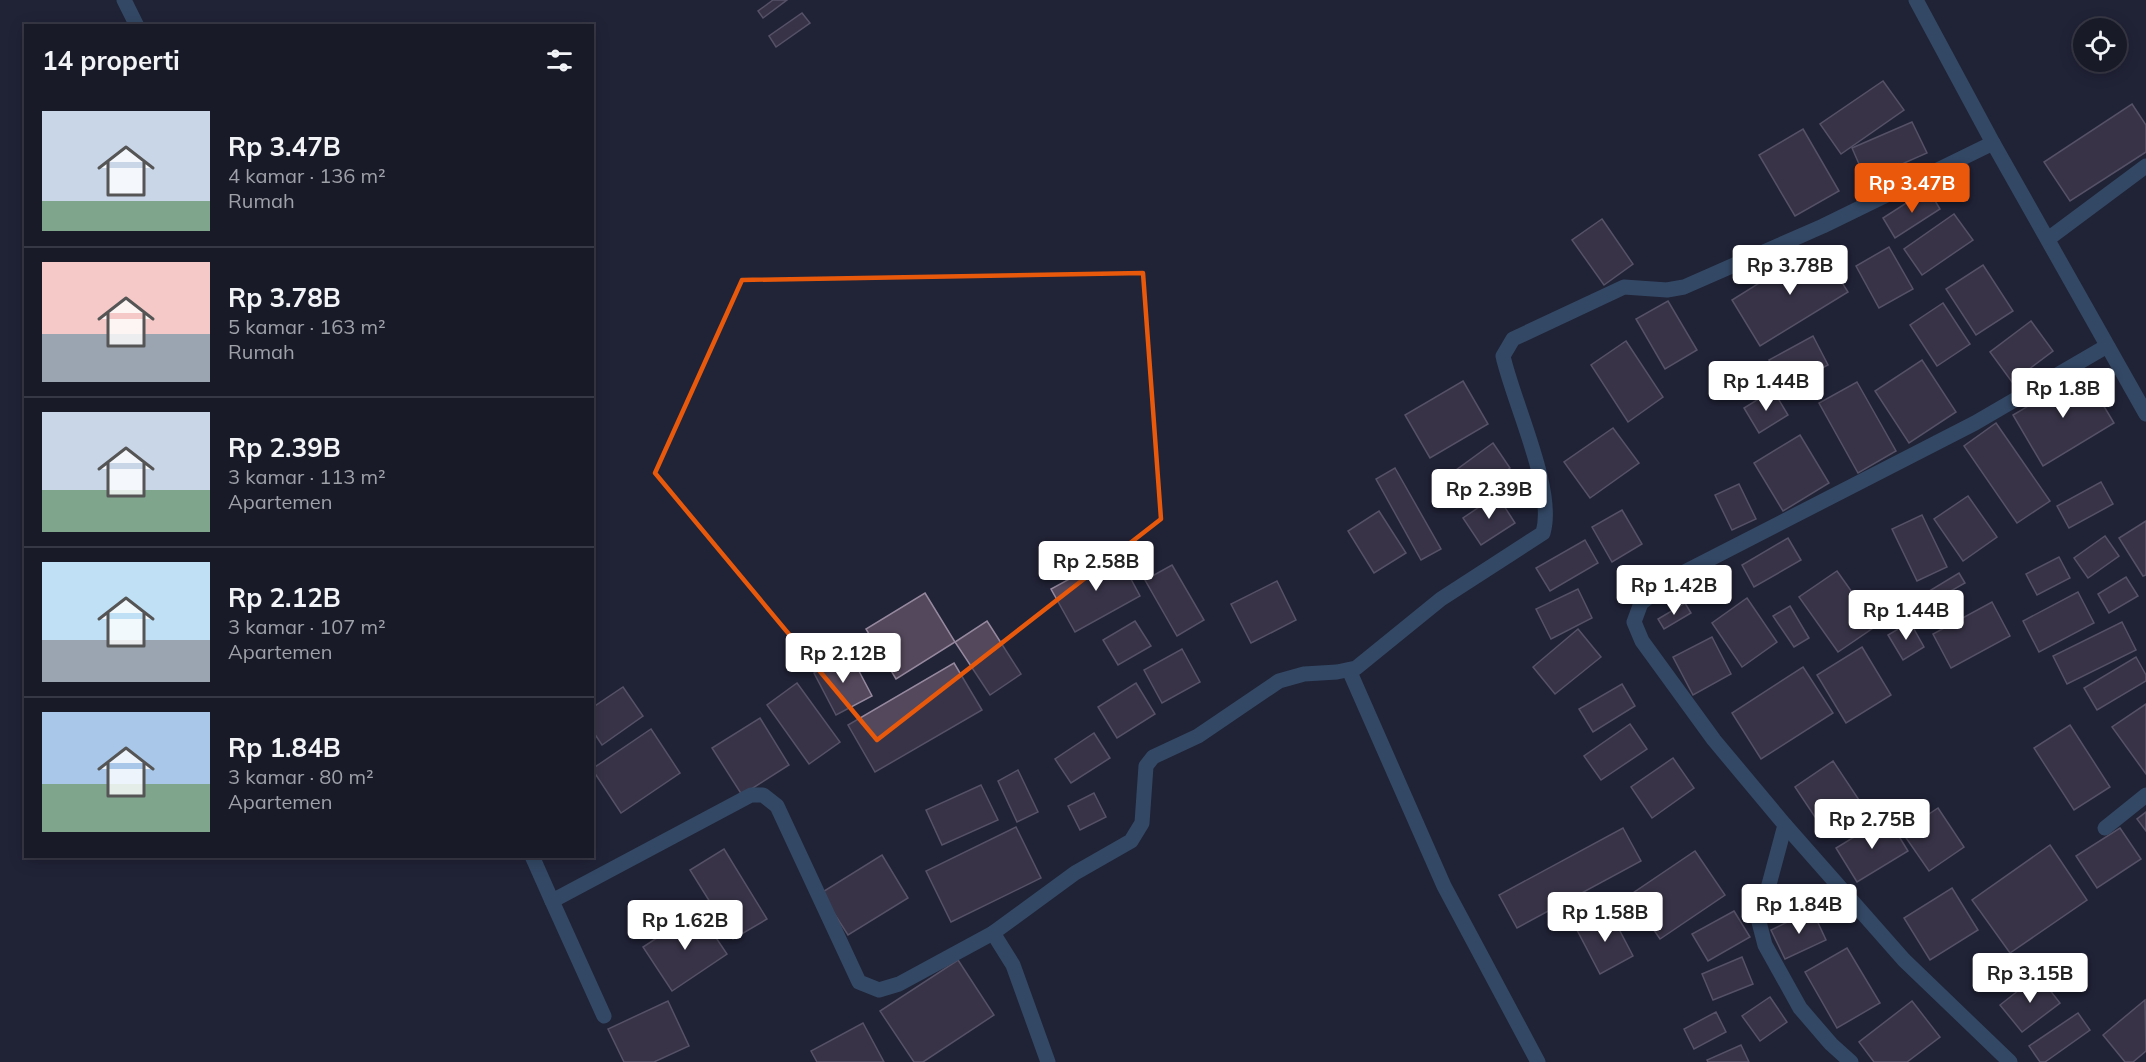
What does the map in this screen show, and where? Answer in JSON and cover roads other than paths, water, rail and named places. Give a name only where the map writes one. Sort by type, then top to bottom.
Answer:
[{"type":"street","points":[[124,0],[136,24]]},
{"type":"street","points":[[1916,0],[1993,143],[2146,414]]},
{"type":"street","points":[[552,901],[751,795],[763,795],[777,806],[859,982],[866,987],[879,990],[899,984],[993,933],[1075,873],[1131,841],[1142,823],[1148,761],[1198,736],[1279,681],[1304,674],[1349,670],[1366,661],[1441,599],[1543,533],[1547,520],[1545,504],[1533,454],[1503,356],[1513,339],[1624,287],[1667,290],[1684,287],[1823,226],[1993,143]]},
{"type":"street","points":[[2048,239],[2146,165]]},
{"type":"street","points":[[2010,1062],[1904,960],[1785,825],[1714,740],[1642,641],[1634,622],[1641,603],[1673,578],[1975,423],[2107,346]]},
{"type":"street","points":[[1349,670],[1443,886],[1538,1062]]},
{"type":"street","points":[[2104,828],[2146,795]]},
{"type":"street","points":[[1785,825],[1759,922],[1765,945],[1800,1008],[1851,1062]]},
{"type":"street","points":[[533,858],[604,1017]]},
{"type":"street","points":[[993,933],[1013,965],[1048,1062]]}]
